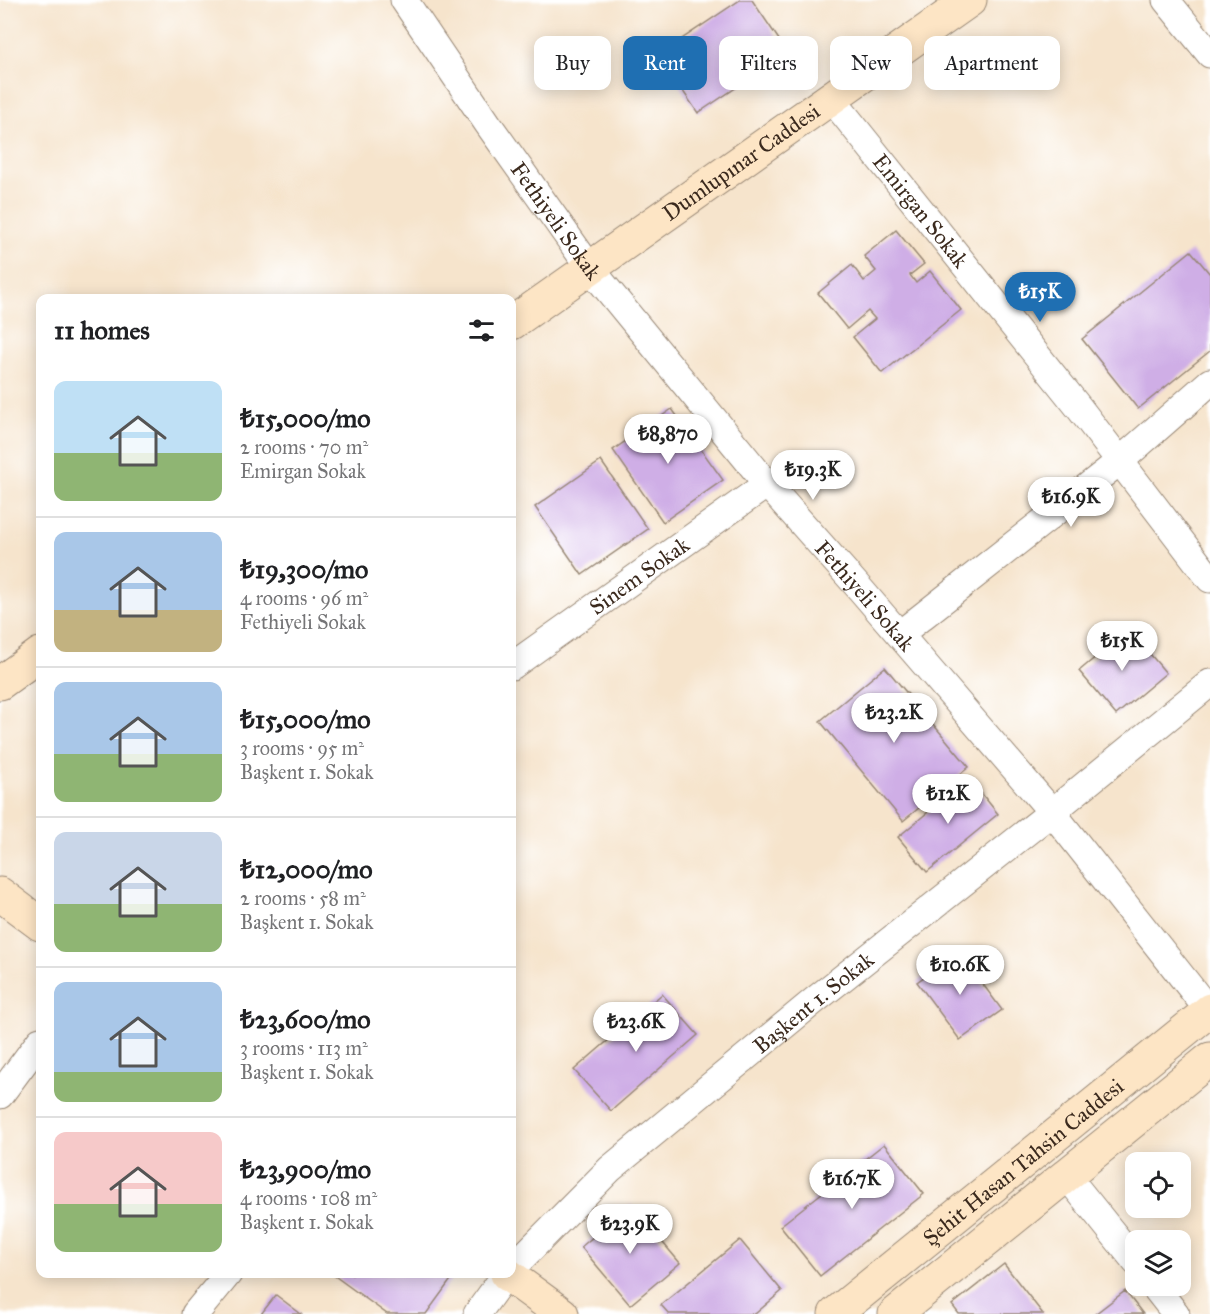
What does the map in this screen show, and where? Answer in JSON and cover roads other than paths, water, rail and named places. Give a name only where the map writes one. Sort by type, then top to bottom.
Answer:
[{"type":"main road","name":"Dumlupınar Caddesi","points":[[516,320],[970,0]]},
{"type":"main road","points":[[0,683],[36,657]]},
{"type":"main road","points":[[0,894],[36,921]]},
{"type":"main road","name":"Şehit Hasan Tahsin Caddesi","points":[[835,1314],[1209,1010]]},
{"type":"main road","name":"Şehit Hasan Tahsin Caddesi","points":[[895,1314],[1210,1059]]},
{"type":"main road","points":[[512,1278],[562,1314]]},
{"type":"street","name":"Fethiyeli Sokak","points":[[404,0],[590,268],[767,484],[900,634],[1052,812],[1209,1010]]},
{"type":"street","points":[[1166,0],[1210,54]]},
{"type":"street","name":"Emirgan Sokak","points":[[831,98],[1080,409],[1210,579]]},
{"type":"street","points":[[900,634],[1119,461],[1210,382]]},
{"type":"street","name":"Sinem Sokak","points":[[516,663],[767,484]]},
{"type":"street","name":"Başkent 1. Sokak","points":[[516,1264],[610,1169],[815,1000],[1210,683]]},
{"type":"street","points":[[0,1095],[36,1046]]},
{"type":"street","points":[[1066,1175],[1125,1248]]},
{"type":"street","points":[[195,1314],[225,1278]]},
{"type":"street","points":[[477,1314],[504,1278]]},
{"type":"street","points":[[1162,1296],[1176,1314]]}]
